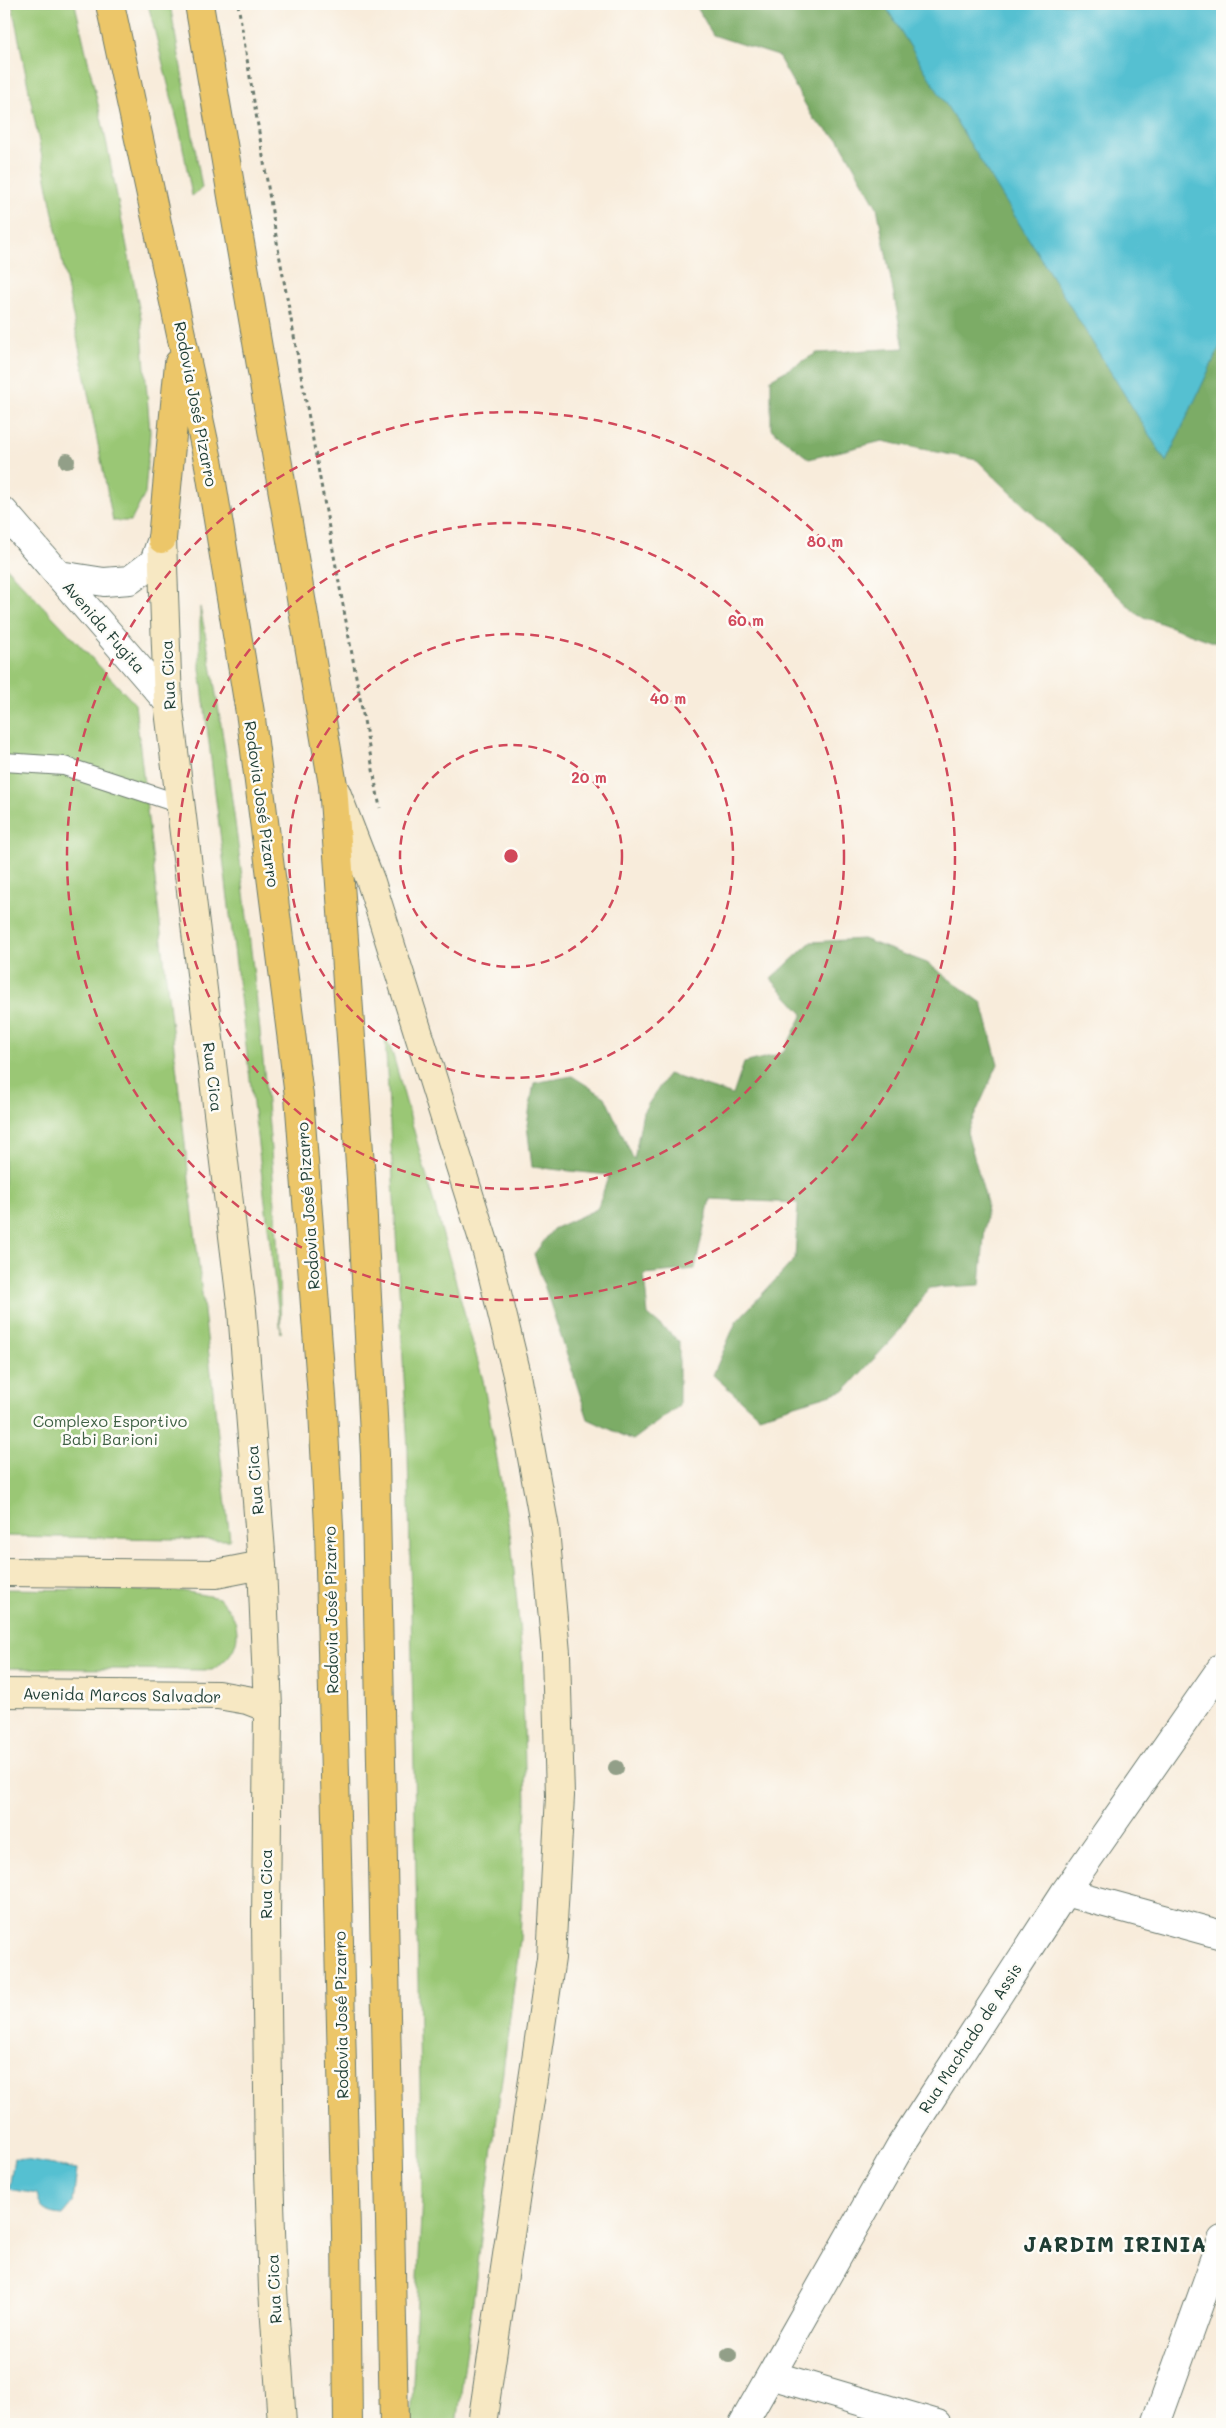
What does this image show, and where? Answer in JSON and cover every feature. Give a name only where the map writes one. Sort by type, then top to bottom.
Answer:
[{"type":"main road","name":"Rodovia José Pizarro","points":[[110,4],[209,465],[251,719],[299,1096],[323,1410],[329,1527],[346,2232],[348,2424]]},
{"type":"main road","points":[[199,4],[333,785],[360,1179],[375,1455],[394,2424]]},
{"type":"main road","points":[[162,539],[182,334]]},
{"type":"street","name":"Avenida Fugita","points":[[4,512],[168,702]]},
{"type":"street","name":"Avenida Fugita","points":[[59,575],[104,582],[130,580],[154,562],[162,539]]},
{"type":"street","name":"Rua Cica","points":[[162,539],[168,702],[242,1310],[262,1565],[268,1708],[266,1922],[269,2172],[273,2290],[282,2424]]},
{"type":"street","points":[[333,785],[371,882],[487,1252],[517,1374],[546,1548],[556,1653],[560,1796],[551,1958],[482,2424]]},
{"type":"street","points":[[4,1572],[216,1574],[262,1565]]},
{"type":"street","name":"Rua Machado de Assis","points":[[743,2424],[901,2145],[1065,1892],[1222,1667]]},
{"type":"street","name":"Avenida Marcos Salvador","points":[[4,1693],[218,1694],[268,1708]]},
{"type":"street","points":[[1065,1892],[1222,1935]]},
{"type":"street","points":[[1156,2424],[1222,2240]]},
{"type":"street","points":[[770,2375],[937,2424]]},
{"type":"lane","points":[[4,762],[64,766],[180,804]]},
{"type":"green space","points":[[12,4],[75,4],[105,135],[141,318],[150,432],[145,494],[131,521],[113,521]]},
{"type":"green space","points":[[148,4],[170,4],[202,188],[192,196],[180,132]]},
{"type":"green space","points":[[695,4],[1222,4],[1222,645],[1138,615],[977,460],[882,441],[809,459],[771,429],[771,379],[817,353],[904,348],[877,207],[839,140],[814,120],[778,56],[713,35]]},
{"type":"green space","name":"Complexo Esportivo Babi Barioni","points":[[4,565],[135,704],[230,1540],[4,1536]]},
{"type":"green space","points":[[200,607],[226,754],[258,1009],[273,1171],[281,1333],[200,669]]},
{"type":"green space","points":[[863,939],[927,963],[982,1003],[998,1064],[967,1132],[987,1203],[980,1285],[929,1288],[896,1335],[845,1390],[759,1416],[713,1375],[736,1322],[795,1259],[798,1203],[710,1199],[695,1269],[644,1274],[648,1315],[679,1341],[679,1406],[633,1440],[588,1419],[534,1254],[553,1229],[597,1209],[609,1175],[532,1167],[527,1125],[534,1083],[572,1076],[605,1097],[634,1160],[643,1112],[668,1074],[733,1095],[744,1063],[783,1053],[803,1014],[771,979],[811,942]]},
{"type":"green space","points":[[385,1036],[393,1055],[483,1380],[511,1539],[522,1657],[526,1803],[520,1940],[457,2424],[411,2424],[422,2195],[408,1450]]},
{"type":"green space","points":[[4,1589],[183,1591],[219,1598],[234,1618],[237,1629],[236,1644],[229,1656],[212,1670],[4,1668]]},
{"type":"water","points":[[884,4],[1222,4],[1222,342],[1166,462]]},
{"type":"water","points":[[14,2158],[77,2169],[73,2203],[63,2215],[45,2210],[37,2194],[9,2189]]},
{"type":"district","name":"JARDIM IRINIA","points":[[1115,2245]]}]
